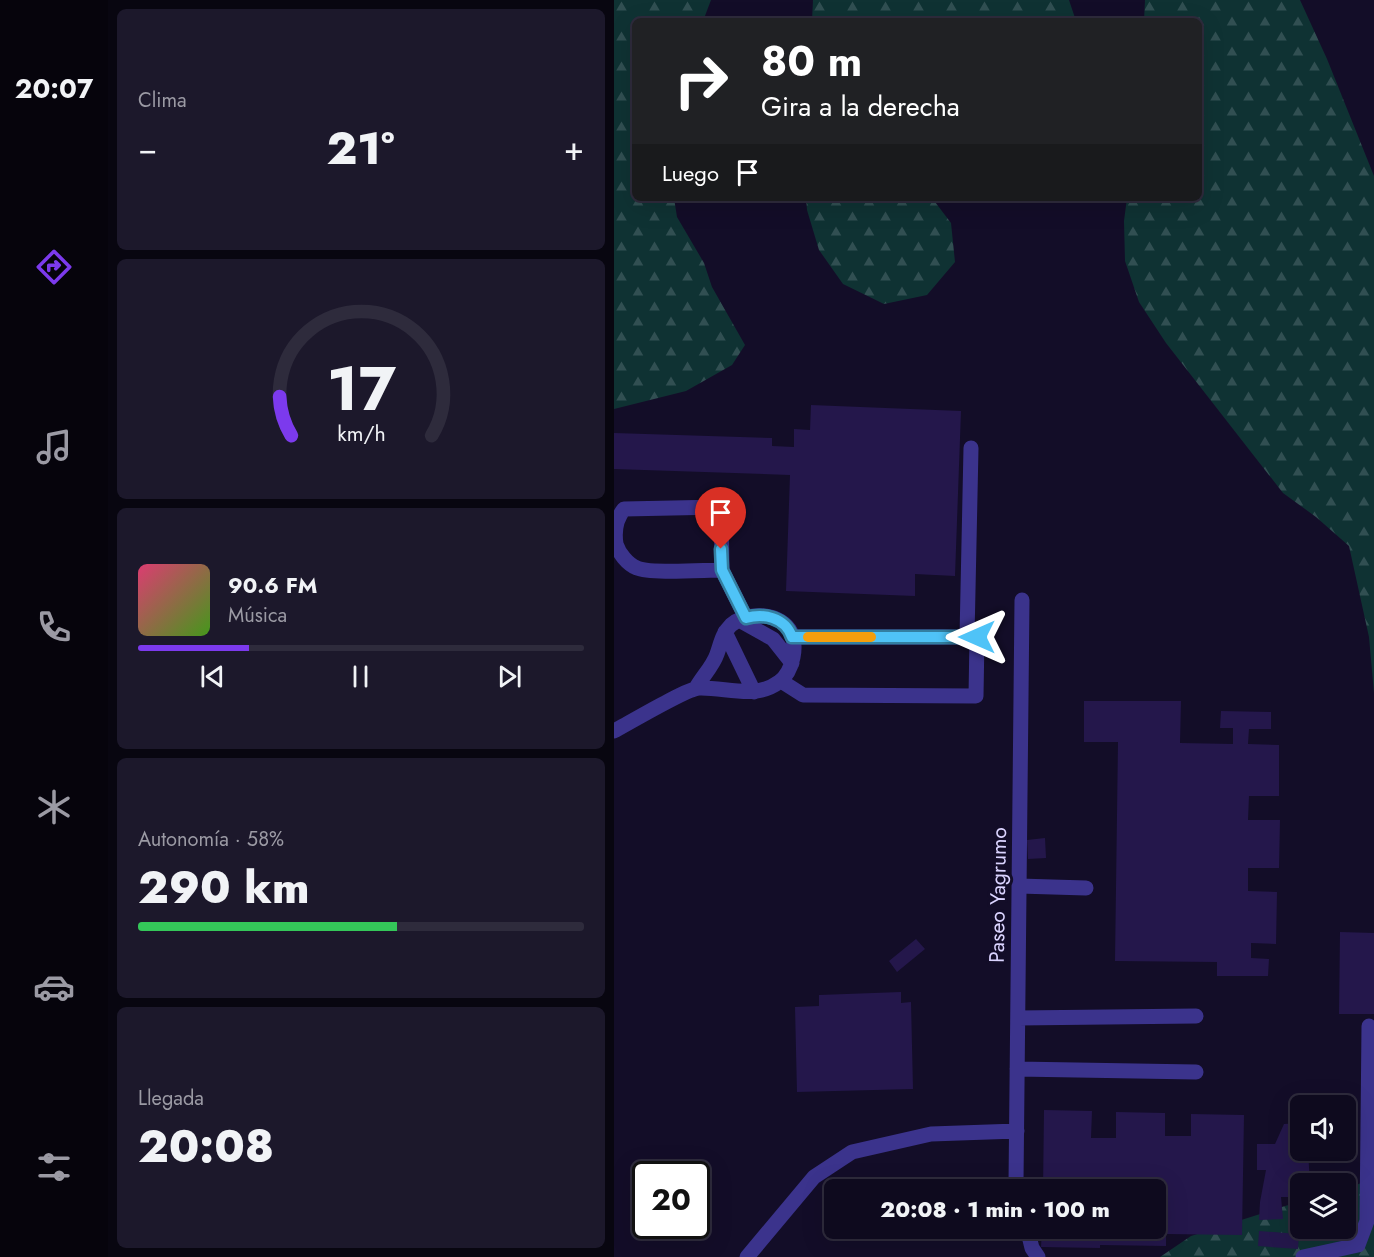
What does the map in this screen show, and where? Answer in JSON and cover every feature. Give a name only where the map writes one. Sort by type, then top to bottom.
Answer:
[{"type":"street","points":[[967,637],[971,448]]},
{"type":"street","points":[[722,570],[637,568],[618,551],[614,538],[617,519],[624,509],[721,507],[722,570],[742,619],[773,639],[792,663]]},
{"type":"street","name":"Paseo Yagrumo","points":[[1016,1179],[1022,600]]},
{"type":"street","points":[[614,731],[696,688],[717,654],[725,632],[742,619],[755,615],[770,617],[782,623],[789,630],[794,644],[792,663],[781,681],[768,689],[754,692],[696,688]]},
{"type":"street","points":[[725,632],[754,692]]},
{"type":"street","points":[[781,681],[803,695],[976,696],[977,637],[792,637]]},
{"type":"street","points":[[1019,886],[1086,888]]},
{"type":"street","points":[[1018,1018],[1196,1016]]},
{"type":"street","points":[[1303,1257],[1358,1245],[1367,1221],[1369,1026]]},
{"type":"street","points":[[1017,1069],[1196,1072]]},
{"type":"street","points":[[747,1257],[814,1177],[852,1152],[930,1134],[1017,1131]]},
{"type":"street","points":[[1030,1239],[1038,1257]]},
{"type":"green space","points":[[614,0],[711,0],[704,18],[632,18],[632,201],[674,201],[677,217],[704,263],[712,287],[745,345],[732,365],[686,391],[614,409]]},
{"type":"green space","points":[[813,0],[1069,0],[1075,18],[812,18]]},
{"type":"green space","points":[[1145,0],[1300,0],[1327,59],[1374,176],[1374,693],[1369,637],[1349,546],[1316,517],[1283,493],[1166,343],[1139,302],[1125,261],[1124,221],[1127,201],[1202,201],[1202,18],[1144,18]]},
{"type":"green space","points":[[806,201],[934,201],[951,223],[955,262],[927,295],[884,304],[843,284],[819,250]]},
{"type":"green space","points":[[1374,1178],[1374,1257],[1160,1257],[1191,1236],[1290,1204],[1290,1239],[1356,1239],[1356,1185]]},
{"type":"building","points":[[811,405],[961,411],[955,576],[915,574],[915,596],[786,591],[790,475],[614,469],[614,433],[772,438],[772,446],[794,447],[794,429],[810,430]]},
{"type":"building","points":[[1084,701],[1181,701],[1180,743],[1233,744],[1233,728],[1220,728],[1221,711],[1271,712],[1271,729],[1249,729],[1248,744],[1279,745],[1279,796],[1249,796],[1248,820],[1280,820],[1279,868],[1248,868],[1248,891],[1277,892],[1276,944],[1251,943],[1251,958],[1269,959],[1268,976],[1217,976],[1217,962],[1115,961],[1118,742],[1084,742]]},
{"type":"building","points":[[1045,838],[1046,858],[1028,859],[1027,840]]},
{"type":"building","points":[[1340,932],[1375,933],[1375,1014],[1339,1014]]},
{"type":"building","points":[[916,939],[925,949],[897,972],[889,961]]},
{"type":"building","points":[[901,992],[901,1003],[911,1002],[913,1089],[797,1092],[795,1007],[819,1006],[819,995]]},
{"type":"building","points":[[1044,1110],[1092,1111],[1091,1138],[1116,1138],[1116,1112],[1165,1113],[1165,1136],[1191,1136],[1191,1114],[1244,1115],[1242,1235],[1166,1234],[1166,1179],[1043,1179]]},
{"type":"building","points":[[1284,1124],[1290,1124],[1290,1161],[1309,1161],[1309,1173],[1290,1173],[1290,1226],[1289,1197],[1281,1197],[1283,1219],[1259,1220],[1266,1170],[1257,1170],[1257,1144],[1275,1144]]},
{"type":"building","points":[[1259,1231],[1290,1233],[1290,1239],[1299,1239],[1298,1249],[1258,1246]]},
{"type":"building","points":[[1041,1239],[1166,1239],[1166,1246],[1041,1247]]},
{"type":"slow traffic","points":[[808,637],[871,637]]},
{"type":"route","points":[[721,549],[722,570],[746,618],[755,615],[770,617],[782,623],[792,637],[977,637]]}]
